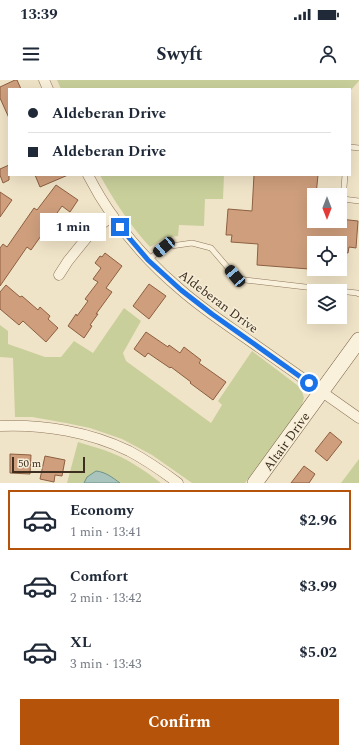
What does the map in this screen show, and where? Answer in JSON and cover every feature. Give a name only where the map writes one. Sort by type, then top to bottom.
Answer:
[{"type":"street","name":"Aldeberan Drive","points":[[89,176],[124,232],[148,260],[181,290],[197,303],[359,418]]},
{"type":"street","points":[[59,275],[68,261],[93,230],[113,216]]},
{"type":"street","name":"Altair Drive","points":[[256,483],[359,340]]},
{"type":"street","points":[[0,426],[46,428],[98,439],[128,451],[158,468],[178,483]]},
{"type":"lane","points":[[346,176],[343,199],[359,201]]},
{"type":"lane","points":[[148,260],[164,247],[192,243],[211,248],[235,276],[245,280],[357,292],[359,294]]},
{"type":"green space","points":[[57,80],[359,80],[351,90],[351,88],[61,88]]},
{"type":"green space","points":[[101,176],[224,176],[223,199],[205,199],[204,226],[179,225],[178,236],[165,238],[150,247],[136,230]]},
{"type":"green space","points":[[124,308],[141,321],[123,353],[126,361],[211,423],[222,405],[218,401],[252,351],[301,388],[304,398],[301,408],[245,483],[192,483],[152,455],[122,439],[90,428],[66,423],[32,417],[15,417],[13,358],[0,357],[0,325],[8,331],[8,344],[45,357],[61,357],[74,341],[93,353]]},
{"type":"green space","points":[[78,442],[119,456],[161,483],[67,483]]},
{"type":"green space","points":[[359,459],[359,483],[341,483]]},
{"type":"water","points":[[96,471],[112,477],[120,483],[84,483],[87,477]]},
{"type":"building","points":[[17,80],[21,88],[8,88],[8,116],[0,98],[0,87]]},
{"type":"building","points":[[8,165],[9,180],[3,183],[0,175],[0,169]]},
{"type":"building","points":[[35,176],[66,176],[40,187]]},
{"type":"building","points":[[254,176],[318,176],[317,188],[307,188],[307,228],[347,228],[347,220],[358,221],[356,248],[349,247],[347,253],[347,236],[307,236],[307,269],[257,265],[258,244],[231,242],[232,235],[226,235],[228,209],[252,211]]},
{"type":"building","points":[[56,185],[78,200],[70,212],[62,206],[31,250],[27,247],[0,286],[0,248],[3,244],[7,247],[34,208],[37,210]]},
{"type":"building","points":[[0,192],[12,200],[0,217]]},
{"type":"building","points":[[105,253],[122,266],[106,288],[112,292],[96,314],[98,314],[90,325],[92,326],[84,338],[68,326],[76,314],[77,316],[88,301],[85,299],[98,282],[93,279],[101,268],[95,263],[100,256],[102,257]]},
{"type":"building","points":[[149,284],[166,296],[149,319],[133,306]]},
{"type":"building","points":[[6,285],[38,310],[40,307],[50,316],[48,319],[58,328],[46,342],[23,321],[19,325],[0,309],[0,292]]},
{"type":"building","points":[[146,332],[168,347],[169,345],[180,353],[184,347],[201,360],[199,363],[226,382],[213,400],[171,367],[170,368],[148,353],[145,357],[134,349]]},
{"type":"building","points":[[330,432],[342,442],[327,461],[315,451]]},
{"type":"building","points":[[10,454],[31,455],[30,474],[10,473]]},
{"type":"building","points":[[45,456],[65,460],[62,476],[55,475],[54,482],[40,479]]},
{"type":"building","points":[[304,466],[315,474],[309,483],[291,483]]},
{"type":"route","points":[[120,227],[148,260],[181,290],[309,383]]}]
